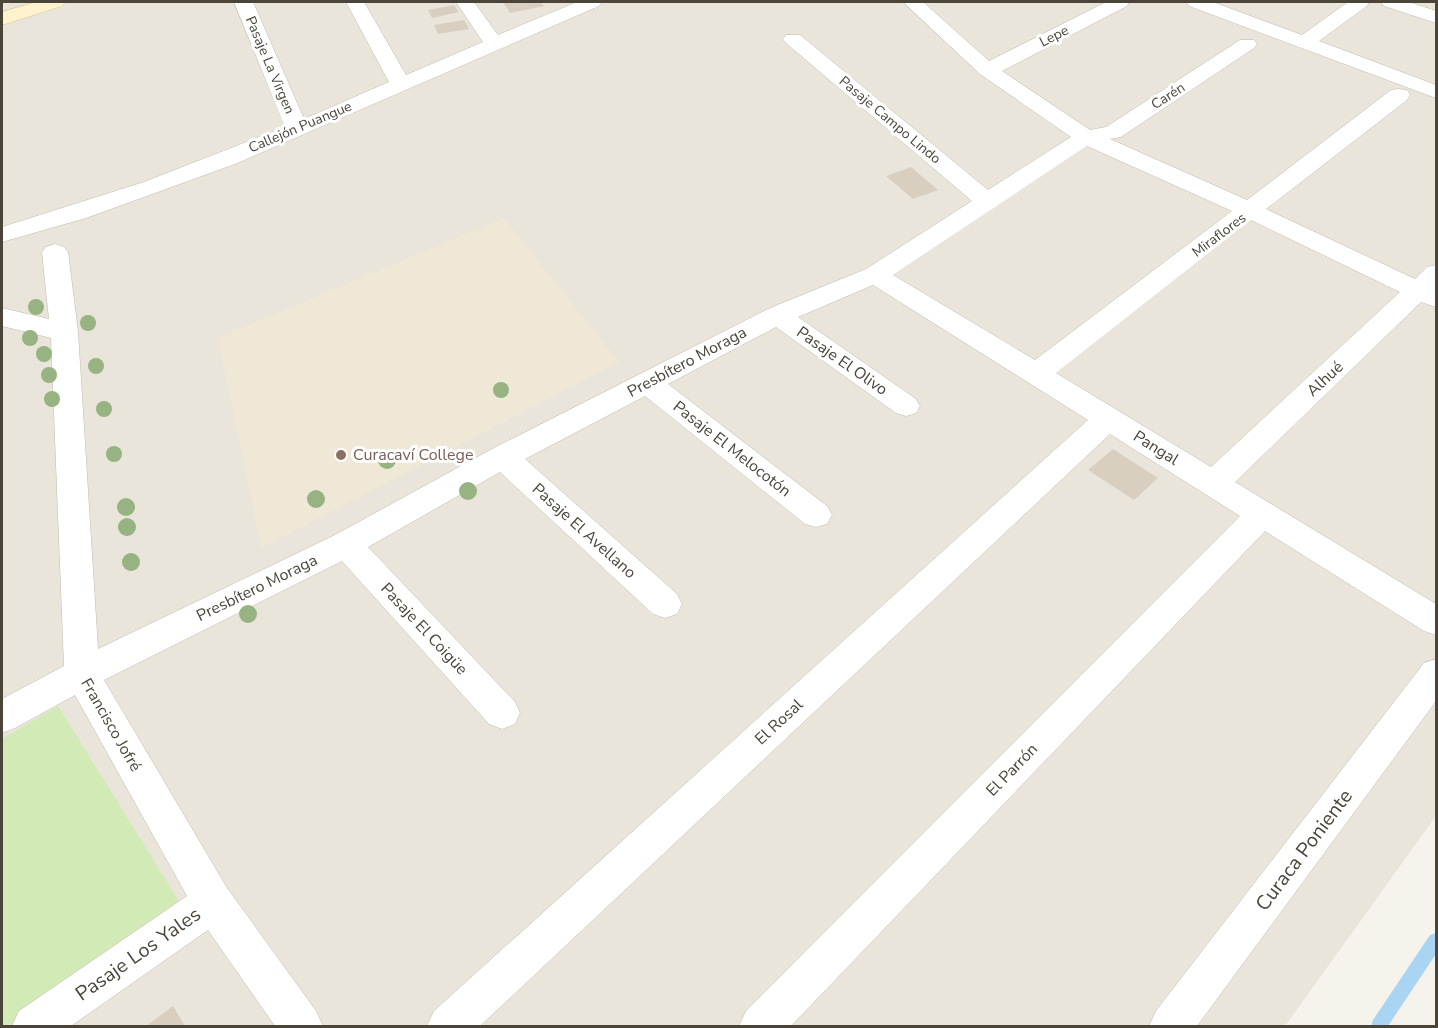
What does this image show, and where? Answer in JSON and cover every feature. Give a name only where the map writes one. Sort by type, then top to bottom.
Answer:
[{"type":"street","points":[[2,20],[56,2]]},
{"type":"street","name":"Pasaje La Virgen","points":[[243,2],[297,128]]},
{"type":"street","points":[[355,2],[401,84]]},
{"type":"street","points":[[465,2],[495,45]]},
{"type":"street","points":[[912,2],[987,70],[1086,137],[1430,288]]},
{"type":"street","name":"Lepe","points":[[987,70],[1120,2]]},
{"type":"street","points":[[1196,2],[1437,92]]},
{"type":"street","points":[[1305,42],[1360,2]]},
{"type":"street","points":[[1391,2],[1437,17]]},
{"type":"street","name":"Callejón Puangue","points":[[2,235],[60,219],[184,176],[495,45],[585,3]]},
{"type":"street","name":"Pasaje Campo Lindo","points":[[794,39],[986,201]]},
{"type":"street","name":"Carén","points":[[1086,137],[1113,132],[1247,44]]},
{"type":"street","name":"Miraflores","points":[[1037,373],[1251,211],[1399,95]]},
{"type":"street","name":"Presbítero Moraga","points":[[2,717],[82,674],[346,544],[503,457],[777,315],[875,274],[1086,137]]},
{"type":"street","name":"Francisco Jofré","points":[[55,252],[64,332],[82,674],[213,902],[301,1026]]},
{"type":"street","name":"Pangal","points":[[875,274],[1437,621]]},
{"type":"street","name":"Alhué","points":[[1213,484],[1430,288]]},
{"type":"street","name":"Pasaje El Olivo","points":[[777,315],[906,406]]},
{"type":"street","points":[[2,317],[64,332]]},
{"type":"street","name":"Pasaje El Melocotón","points":[[648,383],[816,515]]},
{"type":"street","name":"El Rosal","points":[[449,1026],[1108,418]]},
{"type":"street","name":"Pasaje El Avellano","points":[[503,457],[665,604]]},
{"type":"street","name":"El Parrón","points":[[761,1026],[1262,514]]},
{"type":"street","name":"Pasaje El Coigüe","points":[[346,544],[502,713]]},
{"type":"street","name":"Curaca Poniente","points":[[1171,1026],[1437,674]]},
{"type":"street","name":"Pasaje Los Yales","points":[[34,1026],[213,902]]},
{"type":"shaded area","points":[[2,2],[1436,2],[1436,816],[1285,1026],[2,1026]]},
{"type":"shaded area","name":"Curacaví College","points":[[504,218],[619,362],[261,548],[218,338]]},
{"type":"green space","points":[[58,706],[182,906],[13,1026],[2,1026],[2,739]]},
{"type":"building","points":[[503,2],[540,2],[544,6],[510,13]]},
{"type":"building","points":[[454,5],[459,12],[432,18],[428,10]]},
{"type":"building","points":[[464,20],[469,29],[438,34],[434,25]]},
{"type":"building","points":[[911,167],[938,190],[913,199],[886,176]]},
{"type":"building","points":[[1113,449],[1158,478],[1134,500],[1088,470]]},
{"type":"building","points":[[173,1006],[185,1026],[146,1026]]},
{"type":"waterway","points":[[1379,1026],[1436,941]]},
{"type":"place","name":"Curacaví College","points":[[341,455]]}]
